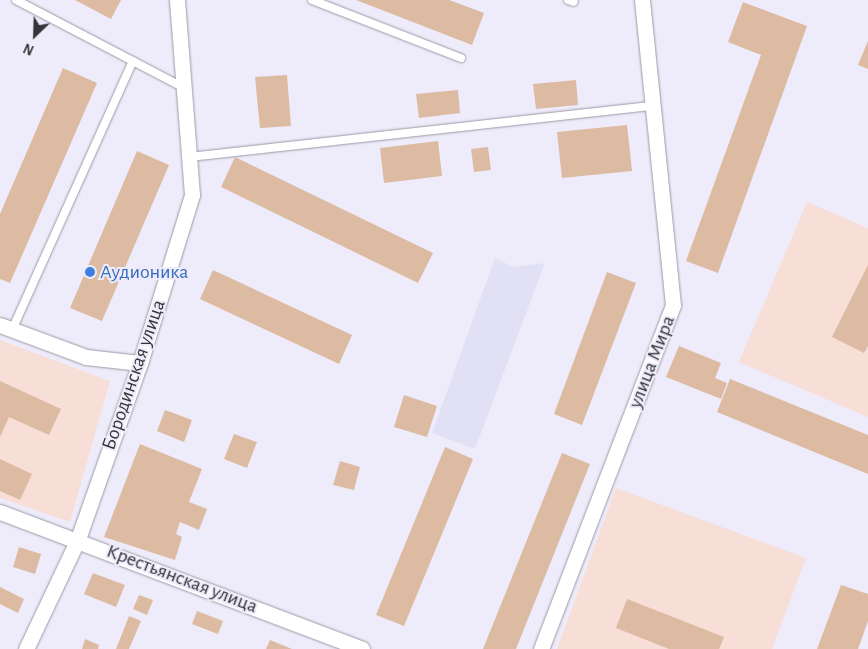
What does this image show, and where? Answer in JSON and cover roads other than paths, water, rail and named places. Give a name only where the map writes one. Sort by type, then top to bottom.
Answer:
[{"type":"street","name":"Бородинская улица","points":[[26,649],[78,539],[140,363],[192,195],[177,0]]},
{"type":"street","name":"улица Мира","points":[[541,649],[673,305],[642,0]]},
{"type":"street","points":[[6,328],[86,357],[140,363]]},
{"type":"street","name":"Крестьянская улица","points":[[0,512],[78,539],[362,649]]},
{"type":"lane","points":[[16,0],[184,88]]},
{"type":"lane","points":[[312,0],[461,58]]},
{"type":"lane","points":[[6,328],[133,61]]},
{"type":"lane","points":[[189,157],[653,106]]},
{"type":"place","name":"Аудионика","points":[[90,272]]}]
